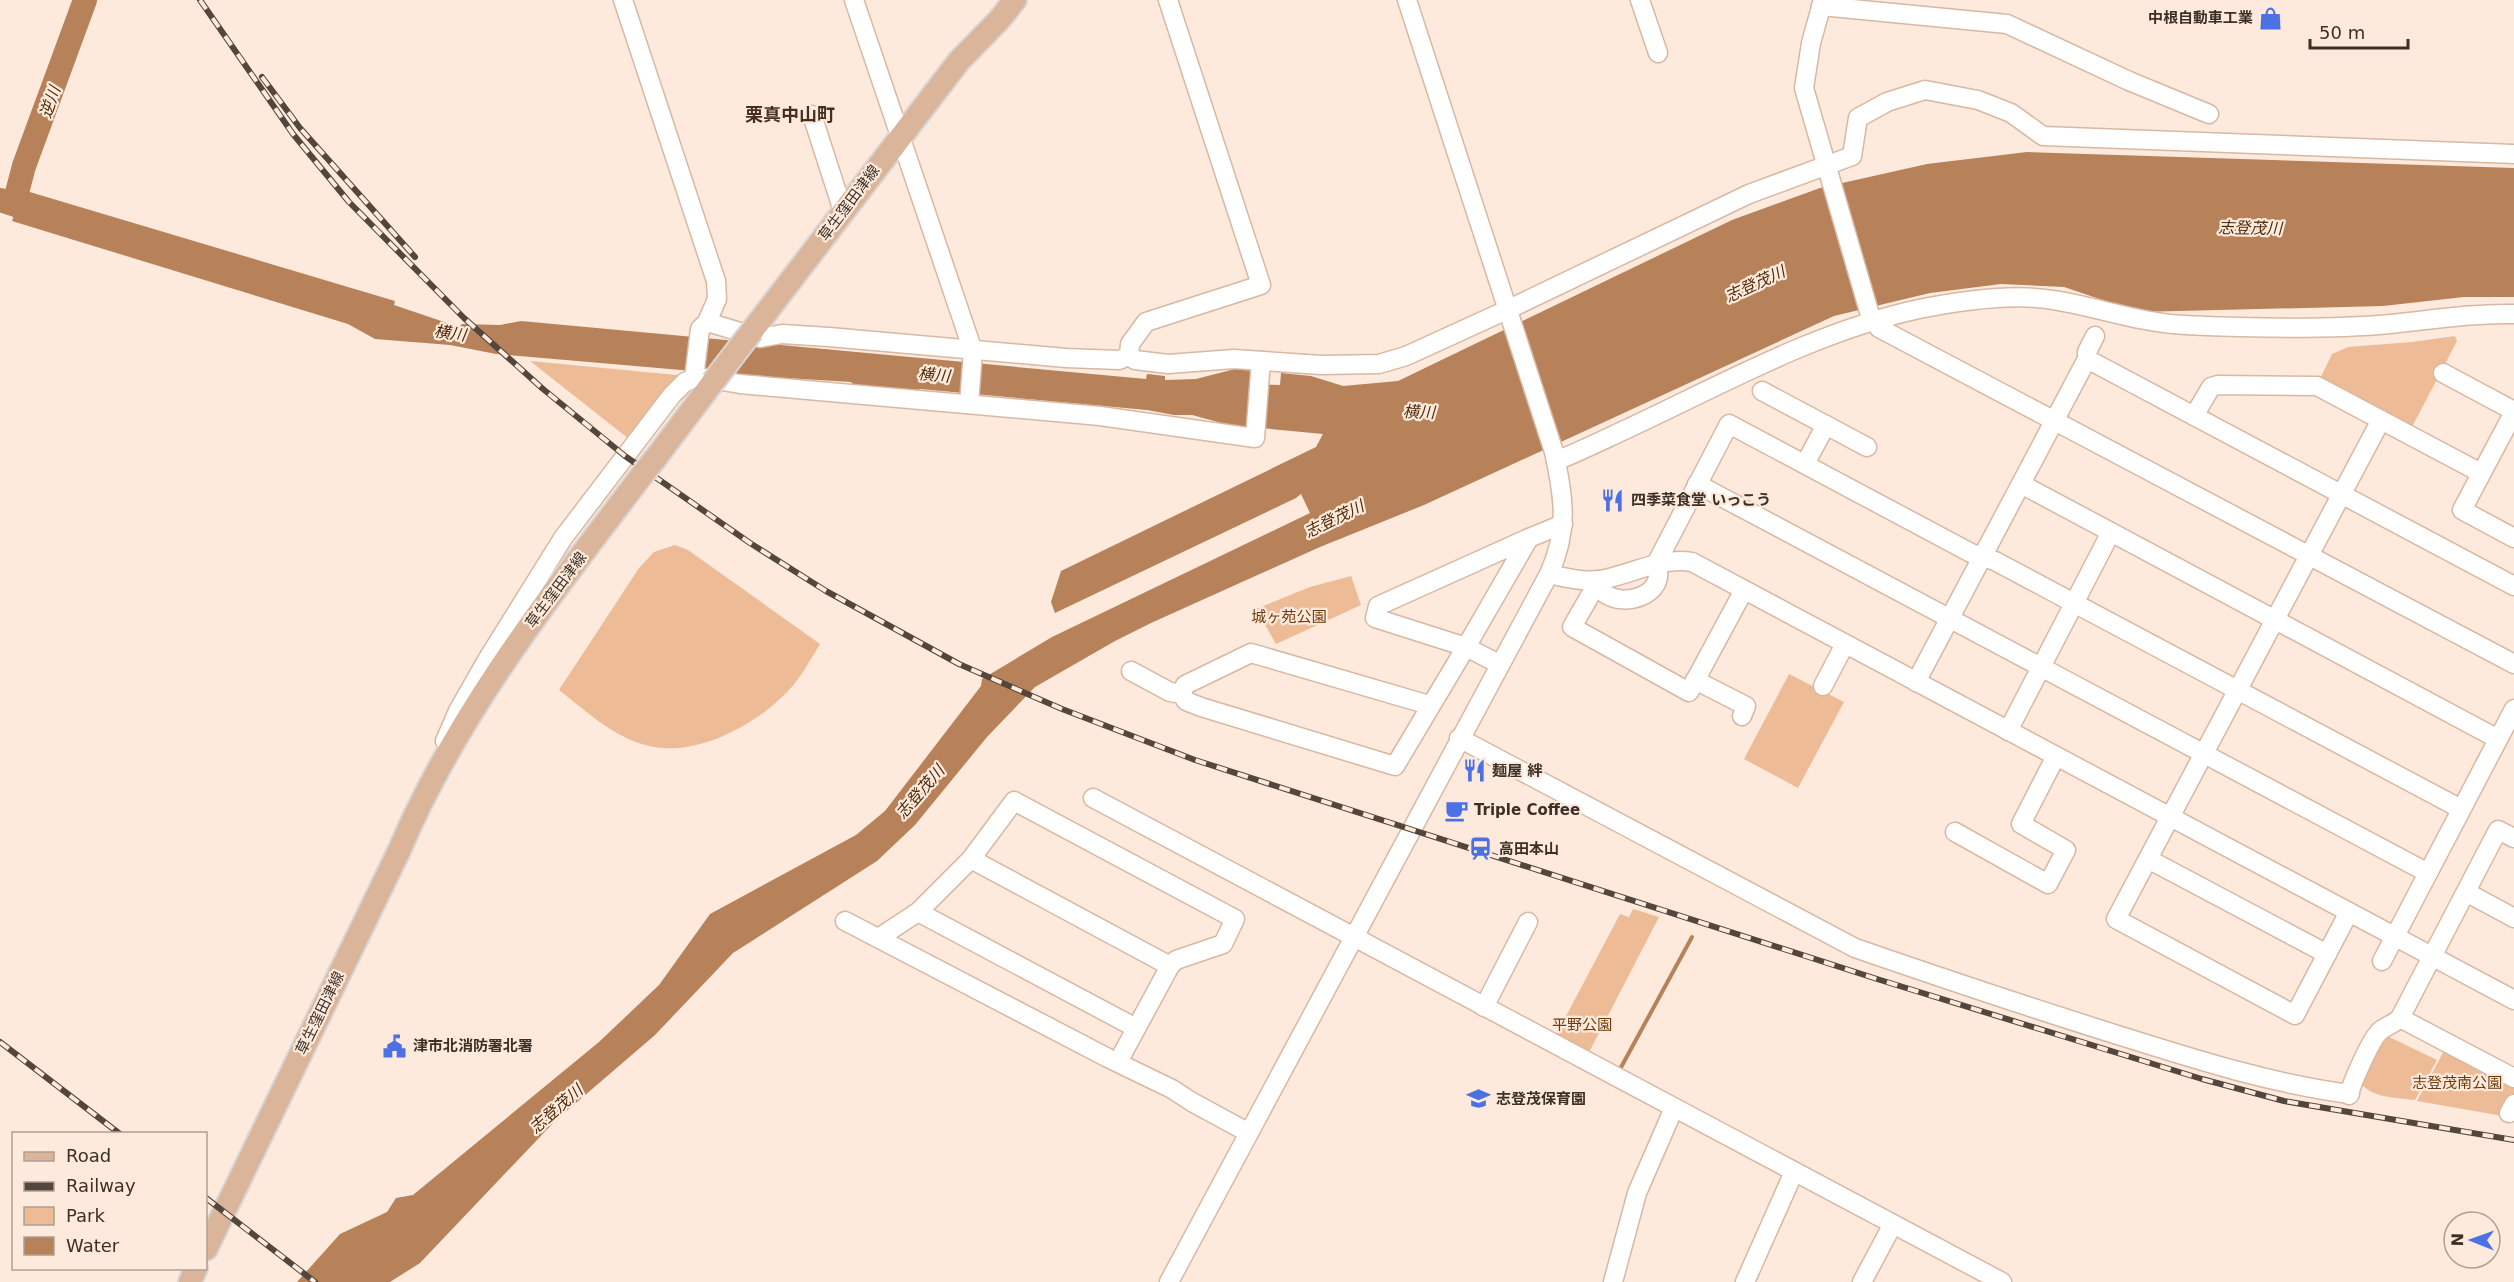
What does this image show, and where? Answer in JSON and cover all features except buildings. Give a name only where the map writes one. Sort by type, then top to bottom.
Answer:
[{"type":"main road","name":"草生窪田津線","points":[[207,1247],[399,851],[414,814],[466,722],[529,624],[649,467],[701,378],[752,331],[959,61],[1015,0]]},
{"type":"street","points":[[623,0],[716,281],[717,299],[704,325],[701,378]]},
{"type":"street","points":[[854,0],[973,351],[969,404]]},
{"type":"street","points":[[1128,356],[1130,344],[1146,322],[1262,285],[1168,0]]},
{"type":"street","points":[[1169,1282],[1559,553],[1563,524],[1562,489],[1555,456],[1407,0]]},
{"type":"street","points":[[1640,0],[1658,53]]},
{"type":"street","points":[[2209,114],[2129,81],[2007,24],[1822,3],[1809,52],[1804,88],[1872,318],[1879,328],[2514,664]]},
{"type":"street","points":[[1128,356],[1135,360],[1168,364],[1234,359],[1343,365],[1379,364],[1406,356],[1509,311],[1749,194],[1852,156],[1858,118],[1887,102],[1925,90],[1978,100],[2011,114],[2043,136],[2514,154]]},
{"type":"street","points":[[812,115],[843,212]]},
{"type":"street","points":[[1555,456],[1872,318],[1952,304],[2031,298],[2053,300],[2143,320],[2184,325],[2389,324],[2481,313],[2514,314]]},
{"type":"street","points":[[704,325],[760,338],[782,334],[829,337],[1077,359],[1119,360],[1128,356]]},
{"type":"street","points":[[1916,682],[2087,359],[2087,352],[2095,336]]},
{"type":"street","points":[[2087,359],[2514,585]]},
{"type":"street","points":[[449,753],[443,746],[458,711],[550,558],[672,395],[685,382],[701,378],[1100,416],[1255,438],[1262,361]]},
{"type":"street","points":[[2443,373],[2514,411],[2462,510],[2514,538]]},
{"type":"street","points":[[2194,416],[2211,387],[2218,385],[2318,386],[2481,473]]},
{"type":"street","points":[[1762,391],[1867,447]]},
{"type":"street","points":[[2349,912],[2295,1015],[2116,919],[2380,420]]},
{"type":"street","points":[[1599,580],[1601,590],[1606,595],[1626,600],[1654,588],[1659,573],[1656,564],[1730,424],[1971,552],[1995,561],[2461,809]]},
{"type":"street","points":[[1805,464],[1826,425]]},
{"type":"street","points":[[1697,484],[2428,873]]},
{"type":"street","points":[[2021,484],[2498,739]]},
{"type":"street","points":[[1499,664],[1466,646],[1375,618],[1378,606],[1563,524]]},
{"type":"street","points":[[2008,730],[2111,532]]},
{"type":"street","points":[[1430,705],[1251,653],[1185,685],[1182,694],[1186,701],[1201,707],[1395,766],[1529,538]]},
{"type":"street","points":[[1549,574],[1586,581],[1599,580],[1656,564],[1678,560],[1692,562],[2514,1000]]},
{"type":"street","points":[[1599,580],[1572,627],[1689,692],[1744,590]]},
{"type":"street","points":[[1823,686],[1845,644]]},
{"type":"street","points":[[1131,671],[1170,692],[1182,694]]},
{"type":"street","points":[[1695,680],[1740,702]]},
{"type":"street","points":[[2382,961],[2514,709]]},
{"type":"street","points":[[1459,738],[1856,948],[1919,972],[2147,1045],[2278,1080],[2349,1094],[2352,1083],[2380,1031],[2400,1018],[2498,830],[2514,838]]},
{"type":"street","points":[[1955,832],[2048,884],[2066,850],[2020,824],[2056,756]]},
{"type":"street","points":[[1093,798],[2002,1282]]},
{"type":"street","points":[[880,937],[918,912],[971,859],[1014,801],[1235,919],[1223,944],[1176,960],[1170,966],[1118,1062]]},
{"type":"street","points":[[971,859],[1170,966]]},
{"type":"street","points":[[2148,859],[2327,954]]},
{"type":"street","points":[[2466,892],[2514,918]]},
{"type":"street","points":[[918,912],[1137,1028]]},
{"type":"street","points":[[845,921],[1172,1089],[1191,1102],[1249,1133]]},
{"type":"street","points":[[1484,1007],[1528,922]]},
{"type":"street","points":[[2400,1018],[2514,1078]]},
{"type":"street","points":[[1613,1282],[1637,1193],[1674,1108]]},
{"type":"street","points":[[1745,1282],[1794,1172]]},
{"type":"street","points":[[1862,1282],[1893,1224]]},
{"type":"green space","points":[[2455,336],[2457,341],[2413,425],[2409,427],[2320,379],[2332,354],[2348,347]]},
{"type":"green space","points":[[530,361],[687,376],[629,439]]},
{"type":"green space","points":[[675,545],[688,550],[820,644],[791,688],[759,716],[707,742],[671,748],[654,747],[628,739],[616,732],[559,690],[639,568],[654,552]]},
{"type":"green space","name":"城ヶ苑公園","points":[[1351,576],[1361,605],[1276,644],[1256,609],[1310,587]]},
{"type":"green space","points":[[1789,674],[1844,702],[1798,788],[1744,759]]},
{"type":"green space","name":"平野公園","points":[[1633,909],[1659,917],[1587,1056],[1554,1039],[1620,914],[1629,917]]},
{"type":"green space","points":[[2385,1035],[2437,1060],[2415,1100],[2376,1094],[2363,1086],[2359,1080]]},
{"type":"green space","name":"志登茂南公園","points":[[2445,1049],[2514,1086],[2514,1095],[2503,1116],[2417,1101]]},
{"type":"water","name":"志登茂川","points":[[2027,152],[2514,168],[2514,297],[2464,297],[2383,306],[2138,312],[2064,287],[2001,284],[1930,293],[1834,316],[1424,505],[1320,547],[1151,623],[1035,687],[987,737],[915,825],[877,861],[733,953],[655,1035],[556,1120],[420,1263],[390,1282],[297,1282],[340,1234],[387,1212],[396,1198],[413,1195],[599,1042],[659,985],[710,914],[856,835],[885,811],[981,686],[982,679],[1052,637],[1310,513],[1301,494],[1055,613],[1051,602],[1061,571],[1316,447],[1323,434],[1229,425],[1192,415],[1174,415],[1147,410],[920,389],[912,392],[855,387],[851,382],[739,375],[496,354],[450,345],[375,339],[348,324],[12,221],[23,190],[395,301],[394,305],[459,327],[462,324],[500,325],[521,321],[1146,379],[1147,374],[1165,376],[1165,380],[1196,379],[1235,369],[1253,371],[1250,381],[1253,384],[1280,385],[1281,373],[1311,376],[1343,386],[1398,381],[1732,220],[1820,188],[1927,164]]},
{"type":"waterway","name":"逆川","points":[[14,204],[24,166],[85,0]]},
{"type":"waterway","name":"横川","points":[[0,200],[49,216]]},
{"type":"waterway","points":[[1619,1071],[1692,937]]},
{"type":"railway","points":[[200,0],[293,134],[349,202],[464,318],[543,389],[625,456],[750,543],[826,591],[959,664],[1062,709],[1195,760],[1877,979],[2202,1079],[2284,1101],[2514,1140]]},
{"type":"railway","points":[[262,77],[300,128],[415,257]]},
{"type":"railway","points":[[0,1042],[117,1132]]},
{"type":"railway","points":[[207,1199],[315,1282]]},
{"type":"place","name":"中根自動車工業","points":[[2271,18]]},
{"type":"place","name":"四季菜食堂 いっこう","points":[[1613,500]]},
{"type":"place","name":"麺屋 絆","points":[[1474,771]]},
{"type":"place","name":"Triple Coffee","points":[[1456,810]]},
{"type":"place","name":"高田本山","points":[[1481,849]]},
{"type":"place","name":"津市北消防署北署","points":[[395,1046]]},
{"type":"place","name":"志登茂保育園","points":[[1478,1099]]},
{"type":"district","name":"栗真中山町","points":[[790,114]]}]
